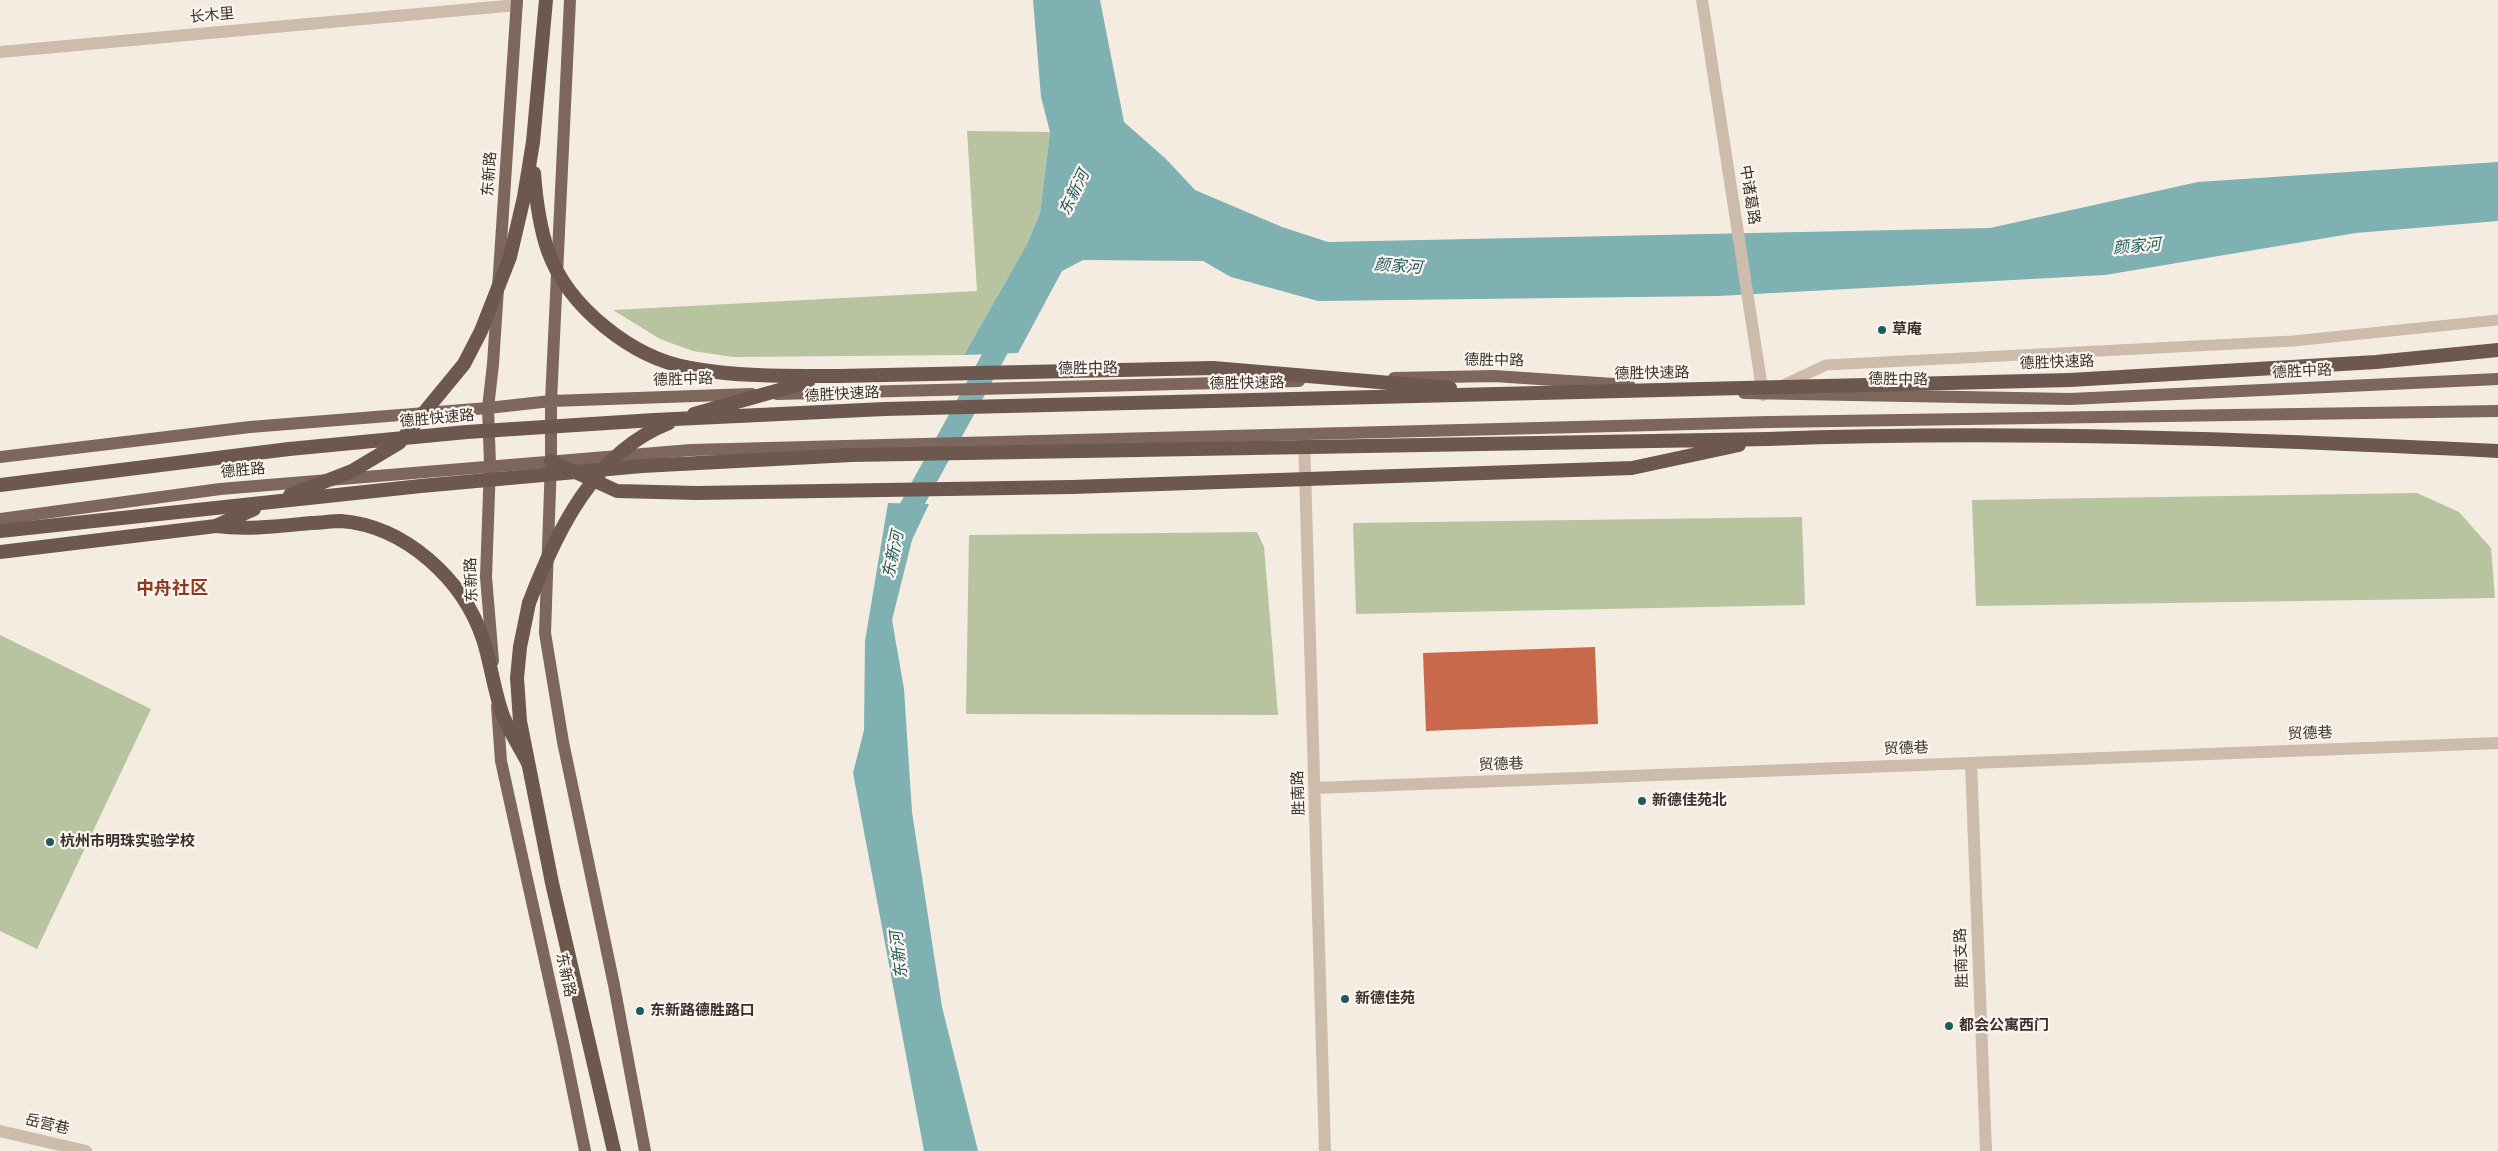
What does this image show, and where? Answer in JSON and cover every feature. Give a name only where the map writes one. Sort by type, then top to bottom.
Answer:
[{"type":"highway","points":[[216,526],[240,514],[352,471],[398,443],[464,364],[481,331],[510,258],[524,197],[533,142],[546,0]]},
{"type":"highway","points":[[533,142],[536,200],[549,253],[567,285],[592,316],[625,342],[659,358],[688,368],[726,373],[838,376],[1214,368],[1521,394]]},
{"type":"highway","name":"德胜快速路","points":[[0,485],[290,449],[466,432],[654,420],[885,409],[2070,380],[2376,362],[2498,350]]},
{"type":"highway","points":[[614,1151],[552,883],[520,721],[517,678],[520,647],[527,612],[543,566],[564,524],[586,489],[611,459],[648,432],[710,408],[792,385],[838,376]]},
{"type":"highway","points":[[0,531],[420,486],[642,466],[851,455],[1892,434],[2226,439],[2498,451]]},
{"type":"highway","points":[[551,461],[617,491],[697,494],[1072,487],[1632,468],[1768,438]]},
{"type":"highway","points":[[0,552],[216,526],[240,529],[340,521],[360,524],[390,535],[426,557],[453,584],[472,610],[483,639],[503,716],[528,763]]},
{"type":"main road","points":[[570,0],[550,401],[551,461],[545,633],[563,742],[614,985],[645,1151]]},
{"type":"main road","name":"东新路","points":[[517,2],[493,364],[488,408],[490,465],[486,577],[502,762],[585,1151]]},
{"type":"main road","name":"德胜中路","points":[[488,408],[550,401],[942,389],[1494,376],[1763,395],[2070,399],[2498,379]]},
{"type":"main road","points":[[0,457],[250,426],[488,408]]},
{"type":"main road","points":[[490,465],[691,450],[1769,422],[2498,411]]},
{"type":"main road","name":"德胜路","points":[[0,519],[220,489],[490,465]]},
{"type":"street","name":"中诸葛路","points":[[1702,0],[1763,395]]},
{"type":"street","name":"长木里","points":[[0,52],[517,2]]},
{"type":"street","name":"胜南路","points":[[1304,435],[1325,1151]]},
{"type":"street","name":"贸德巷","points":[[1315,788],[2498,743]]},
{"type":"street","name":"胜南支路","points":[[1971,763],[1986,1151]]},
{"type":"street","name":"岳营巷","points":[[0,1131],[86,1151]]},
{"type":"lane","points":[[1763,395],[1826,365],[2293,341],[2498,320]]},
{"type":"green space","points":[[967,131],[1050,132],[1040,213],[1027,244],[964,355],[733,357],[693,351],[660,339],[613,310],[977,291]]},
{"type":"green space","points":[[2417,493],[2459,512],[2491,548],[2495,598],[1976,606],[1972,500]]},
{"type":"green space","points":[[1802,517],[1805,605],[1356,614],[1353,523]]},
{"type":"green space","points":[[1257,532],[1264,547],[1278,715],[966,714],[969,535]]},
{"type":"green space","points":[[0,635],[151,709],[37,949],[0,931]]},
{"type":"water","name":"颜家河","points":[[1033,0],[1100,0],[1124,122],[1166,159],[1195,190],[1282,227],[1328,242],[1990,228],[2198,182],[2498,162],[2498,221],[2356,233],[2105,275],[1718,296],[1318,301],[1231,277],[1203,261],[1083,260],[1062,271],[1018,353],[964,355],[1027,244],[1040,213],[1050,132],[1041,97]]},
{"type":"water","points":[[888,503],[929,504],[912,540],[892,620],[904,689],[912,812],[942,1007],[978,1151],[924,1151],[853,773],[864,730],[865,641]]},
{"type":"building","points":[[1595,647],[1598,724],[1426,731],[1423,653]]},
{"type":"waterway","name":"东新河","points":[[898,530],[1009,328]]},
{"type":"place","name":"草庵","points":[[1882,330]]},
{"type":"place","name":"新德佳苑北","points":[[1642,801]]},
{"type":"place","name":"杭州市明珠实验学校","points":[[50,842]]},
{"type":"place","name":"新德佳苑","points":[[1345,999]]},
{"type":"place","name":"东新路德胜路口","points":[[640,1011]]},
{"type":"place","name":"都会公寓西门","points":[[1949,1026]]},
{"type":"district","name":"中舟社区","points":[[172,589]]}]
